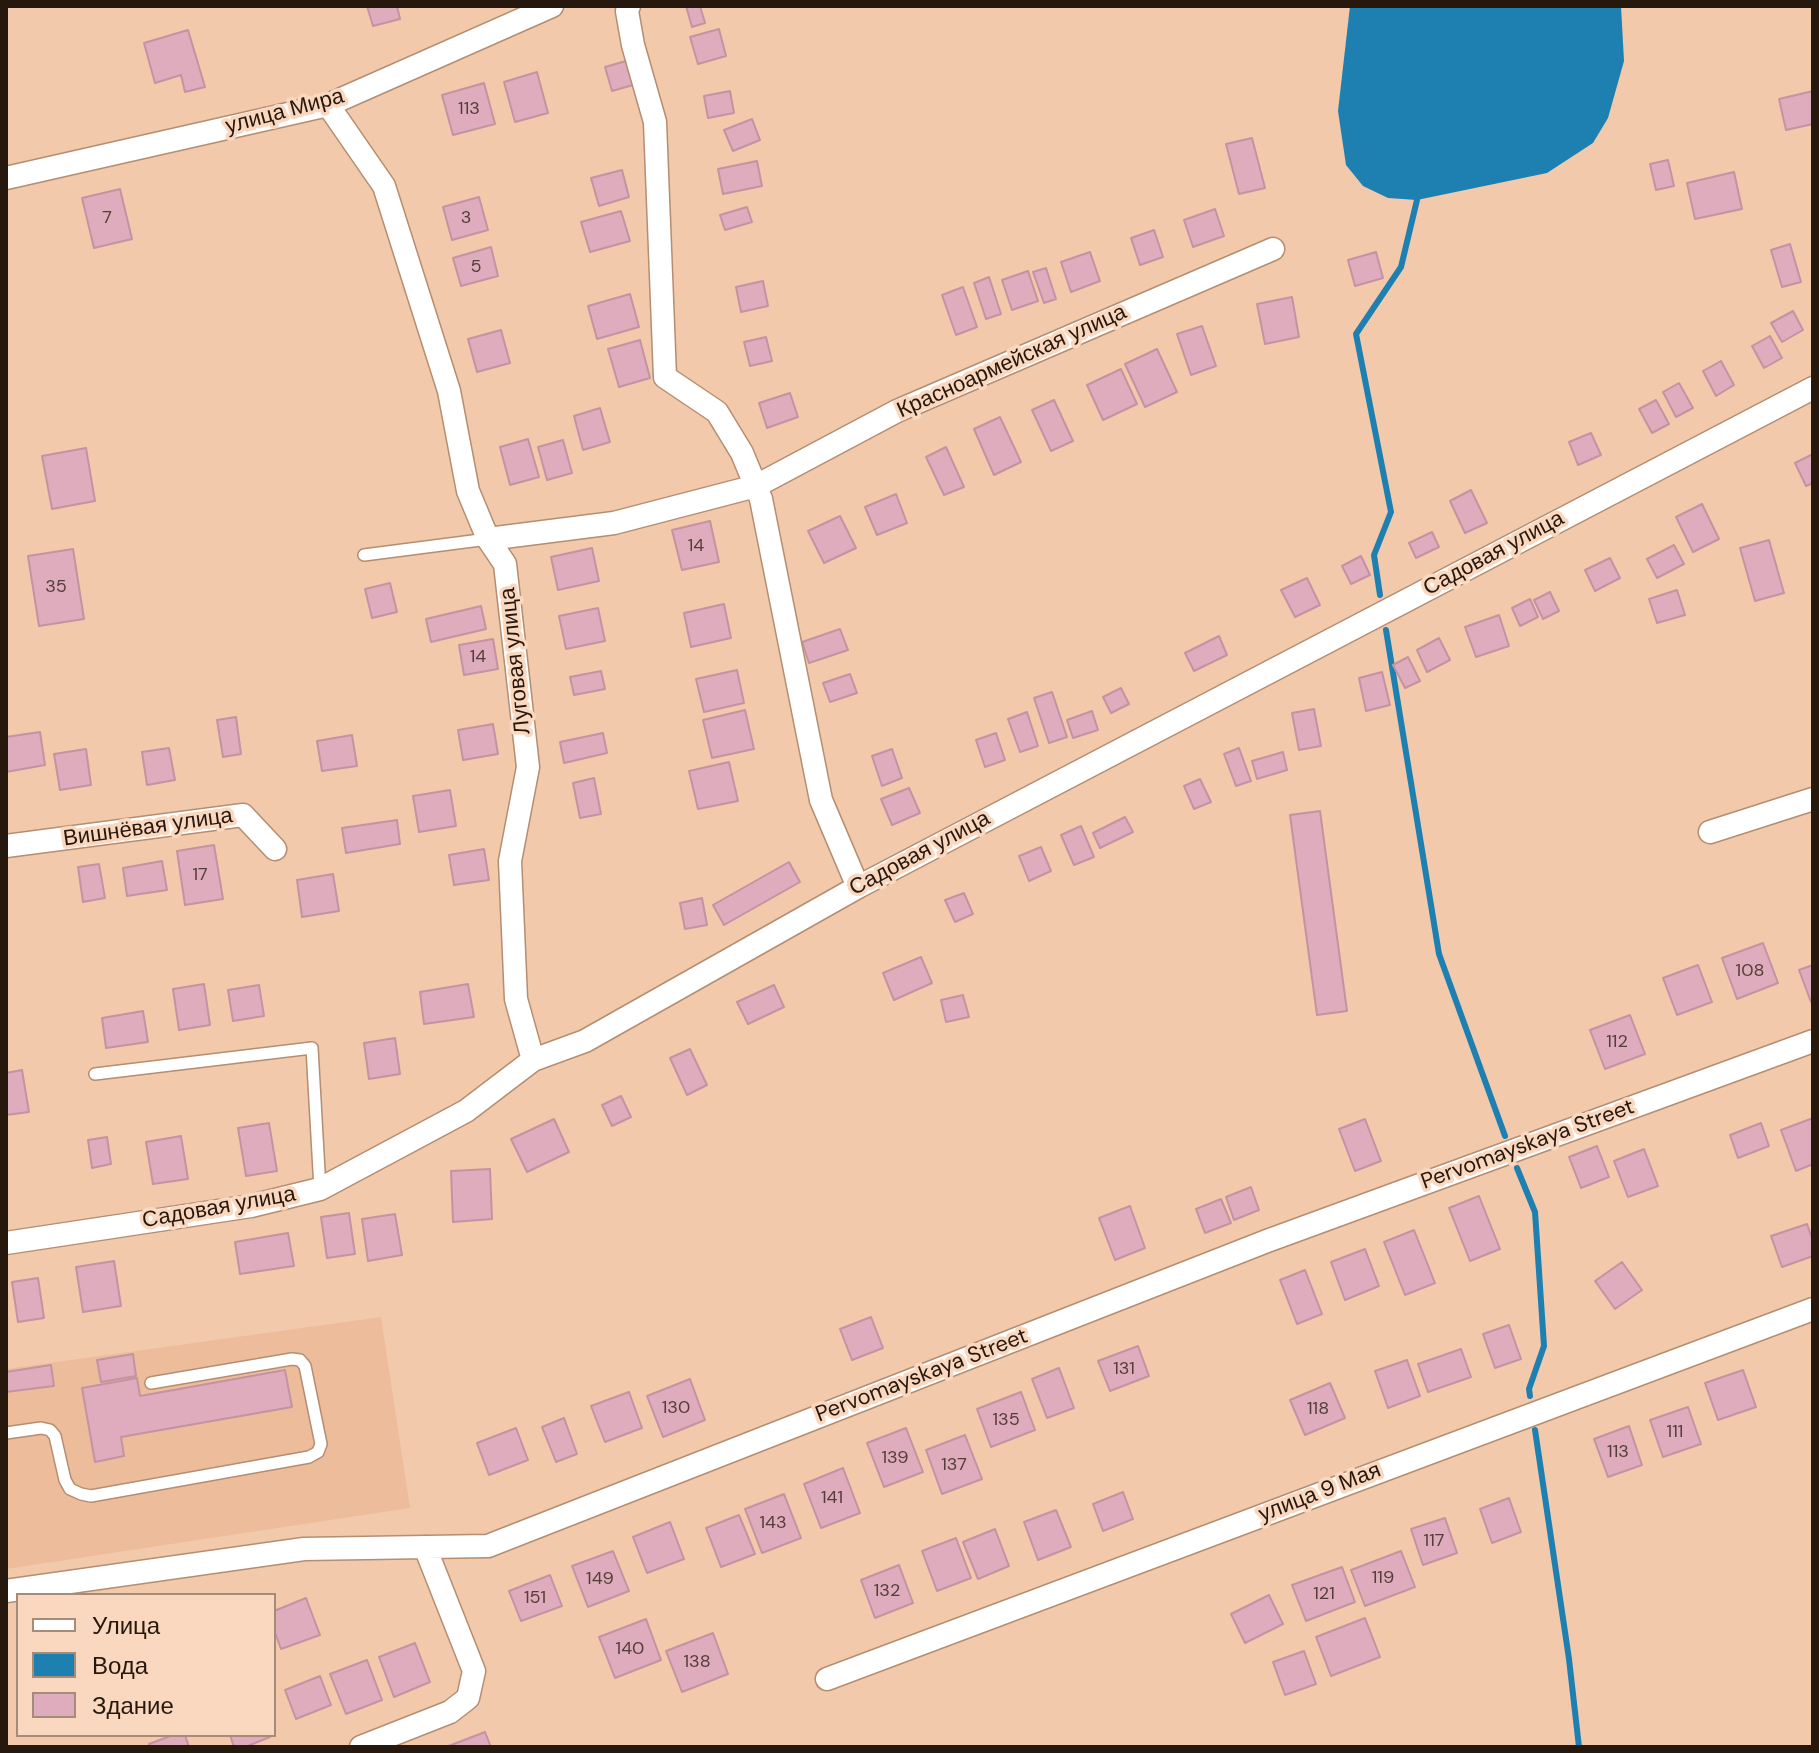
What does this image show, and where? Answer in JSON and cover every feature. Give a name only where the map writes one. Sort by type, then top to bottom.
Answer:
[{"type":"street","name":"улица Мира","points":[[6,178],[328,105],[552,6]]},
{"type":"street","points":[[629,6],[627,11],[633,45],[655,122],[665,377],[717,412],[742,453],[761,499],[821,800],[858,887]]},
{"type":"street","name":"Луговая улица","points":[[328,105],[384,186],[449,391],[468,491],[488,539],[505,564],[528,767],[510,861],[516,999],[533,1060]]},
{"type":"street","name":"Красноармейская улица","points":[[488,539],[614,523],[756,486],[897,411],[1273,249]]},
{"type":"street","name":"Садовая улица","points":[[6,1243],[251,1206],[320,1189],[466,1111],[533,1060],[585,1041],[858,887],[1813,388]]},
{"type":"street","points":[[1710,832],[1813,799]]},
{"type":"street","name":"Вишнёвая улица","points":[[6,846],[243,815],[275,849]]},
{"type":"street","name":"Pervomayskaya Street","points":[[6,1591],[304,1549],[488,1546],[1252,1247],[1813,1041]]},
{"type":"street","name":"улица 9 Мая","points":[[827,1679],[1813,1309]]},
{"type":"street","points":[[361,1747],[450,1712],[468,1698],[474,1671],[425,1547]]},
{"type":"lane","points":[[364,555],[488,539]]},
{"type":"lane","points":[[95,1074],[312,1048],[320,1189]]},
{"type":"lane","points":[[6,1433],[41,1428],[50,1430],[55,1436],[70,1489],[91,1496],[309,1457],[318,1452],[321,1444],[305,1366],[300,1360],[151,1383]]},
{"type":"shaded area","points":[[381,1317],[410,1508],[6,1569],[6,1369]]},
{"type":"water","points":[[1350,6],[1621,6],[1624,61],[1608,118],[1593,143],[1547,173],[1417,200],[1388,198],[1363,186],[1346,165],[1338,111]]},
{"type":"building","points":[[367,6],[397,6],[400,19],[373,26]]},
{"type":"building","points":[[686,6],[700,6],[705,23],[692,27]]},
{"type":"building","points":[[719,29],[726,56],[698,64],[690,37]]},
{"type":"building","points":[[188,30],[205,87],[185,92],[181,75],[155,83],[144,43]]},
{"type":"building","points":[[626,61],[633,85],[612,91],[605,67]]},
{"type":"building","points":[[537,72],[548,113],[515,122],[504,82]]},
{"type":"building","points":[[484,83],[495,124],[453,135],[442,95]]},
{"type":"building","points":[[730,91],[734,113],[708,118],[704,96]]},
{"type":"building","points":[[1813,91],[1813,124],[1786,130],[1779,99]]},
{"type":"building","points":[[752,119],[760,140],[733,151],[724,130]]},
{"type":"building","points":[[1252,138],[1265,188],[1239,194],[1226,144]]},
{"type":"building","points":[[1668,160],[1674,186],[1656,190],[1650,164]]},
{"type":"building","points":[[757,161],[762,186],[723,194],[718,169]]},
{"type":"building","points":[[622,170],[629,197],[599,206],[591,178]]},
{"type":"building","points":[[1734,172],[1742,209],[1695,219],[1687,183]]},
{"type":"building","points":[[120,189],[132,239],[94,248],[82,198]]},
{"type":"building","points":[[479,197],[488,230],[452,240],[443,207]]},
{"type":"building","points":[[747,207],[752,222],[725,230],[720,215]]},
{"type":"building","points":[[1215,209],[1224,236],[1193,247],[1184,220]]},
{"type":"building","points":[[621,211],[630,241],[590,252],[581,222]]},
{"type":"building","points":[[1154,230],[1163,257],[1140,265],[1131,238]]},
{"type":"building","points":[[1790,244],[1801,282],[1782,287],[1771,250]]},
{"type":"building","points":[[491,247],[498,276],[461,286],[453,258]]},
{"type":"building","points":[[1090,252],[1100,281],[1071,292],[1061,262]]},
{"type":"building","points":[[1376,252],[1383,278],[1355,286],[1348,260]]},
{"type":"building","points":[[1046,268],[1056,299],[1044,303],[1033,272]]},
{"type":"building","points":[[1028,271],[1038,301],[1012,310],[1002,280]]},
{"type":"building","points":[[989,277],[1001,314],[986,319],[974,283]]},
{"type":"building","points":[[763,281],[768,306],[741,312],[736,287]]},
{"type":"building","points":[[963,287],[977,327],[956,335],[942,295]]},
{"type":"building","points":[[630,294],[639,327],[597,339],[588,306]]},
{"type":"building","points":[[1292,297],[1299,337],[1265,344],[1257,304]]},
{"type":"building","points":[[1793,311],[1803,330],[1782,342],[1771,323]]},
{"type":"building","points":[[1202,326],[1216,366],[1191,375],[1177,334]]},
{"type":"building","points":[[501,330],[510,363],[477,372],[468,339]]},
{"type":"building","points":[[1770,336],[1782,358],[1764,368],[1752,346]]},
{"type":"building","points":[[766,337],[772,361],[750,366],[744,342]]},
{"type":"building","points":[[640,340],[650,378],[619,387],[608,349]]},
{"type":"building","points":[[1157,349],[1177,392],[1145,407],[1125,364]]},
{"type":"building","points":[[1721,361],[1734,385],[1716,396],[1703,371]]},
{"type":"building","points":[[1121,369],[1137,404],[1103,420],[1087,385]]},
{"type":"building","points":[[1679,383],[1693,408],[1676,417],[1663,392]]},
{"type":"building","points":[[790,393],[798,417],[767,428],[759,403]]},
{"type":"building","points":[[1054,400],[1073,441],[1051,451],[1032,410]]},
{"type":"building","points":[[1656,400],[1669,424],[1652,433],[1639,409]]},
{"type":"building","points":[[600,408],[610,442],[583,450],[574,416]]},
{"type":"building","points":[[1000,417],[1021,462],[994,475],[974,429]]},
{"type":"building","points":[[1591,433],[1601,455],[1578,465],[1569,442]]},
{"type":"building","points":[[528,439],[539,477],[510,485],[500,447]]},
{"type":"building","points":[[563,440],[572,473],[547,480],[538,447]]},
{"type":"building","points":[[946,447],[964,487],[944,495],[926,457]]},
{"type":"building","points":[[86,448],[95,501],[52,509],[42,456]]},
{"type":"building","points":[[1813,454],[1813,483],[1806,486],[1795,463]]},
{"type":"building","points":[[1471,490],[1487,523],[1465,533],[1450,501]]},
{"type":"building","points":[[896,494],[907,523],[877,535],[865,507]]},
{"type":"building","points":[[1702,504],[1719,539],[1693,552],[1676,517]]},
{"type":"building","points":[[840,516],[856,548],[824,563],[808,531]]},
{"type":"building","points":[[710,521],[719,562],[682,570],[672,530]]},
{"type":"building","points":[[1432,532],[1439,547],[1416,558],[1409,543]]},
{"type":"building","points":[[1769,540],[1784,593],[1755,601],[1740,548]]},
{"type":"building","points":[[1674,545],[1684,564],[1657,578],[1647,559]]},
{"type":"building","points":[[592,548],[599,581],[558,590],[551,557]]},
{"type":"building","points":[[73,549],[84,619],[39,626],[28,556]]},
{"type":"building","points":[[1361,556],[1370,575],[1351,584],[1342,566]]},
{"type":"building","points":[[1610,558],[1620,578],[1595,591],[1585,570]]},
{"type":"building","points":[[1307,578],[1320,605],[1295,617],[1281,590]]},
{"type":"building","points":[[390,583],[397,612],[372,618],[365,589]]},
{"type":"building","points":[[1677,590],[1685,615],[1657,623],[1649,599]]},
{"type":"building","points":[[1550,592],[1559,611],[1543,619],[1534,600]]},
{"type":"building","points":[[1530,599],[1538,617],[1520,626],[1512,608]]},
{"type":"building","points":[[724,604],[731,638],[691,647],[684,613]]},
{"type":"building","points":[[481,606],[486,629],[431,642],[426,619]]},
{"type":"building","points":[[598,608],[605,641],[566,649],[559,616]]},
{"type":"building","points":[[1499,615],[1509,646],[1476,657],[1465,627]]},
{"type":"building","points":[[840,629],[848,650],[809,663],[802,642]]},
{"type":"building","points":[[1219,636],[1227,655],[1194,671],[1185,653]]},
{"type":"building","points":[[1439,638],[1450,660],[1427,672],[1417,650]]},
{"type":"building","points":[[493,639],[498,669],[464,675],[459,645]]},
{"type":"building","points":[[1408,657],[1420,681],[1405,688],[1393,665]]},
{"type":"building","points":[[737,670],[744,703],[704,712],[696,679]]},
{"type":"building","points":[[601,671],[605,689],[574,695],[570,677]]},
{"type":"building","points":[[1382,672],[1390,705],[1366,711],[1359,678]]},
{"type":"building","points":[[850,674],[857,693],[830,702],[823,683]]},
{"type":"building","points":[[1121,688],[1129,704],[1111,713],[1103,697]]},
{"type":"building","points":[[1052,692],[1067,737],[1049,743],[1034,698]]},
{"type":"building","points":[[1314,709],[1321,746],[1299,750],[1292,713]]},
{"type":"building","points":[[745,710],[754,749],[712,758],[703,720]]},
{"type":"building","points":[[1092,711],[1098,730],[1073,738],[1067,720]]},
{"type":"building","points":[[1027,712],[1038,746],[1020,752],[1008,719]]},
{"type":"building","points":[[236,717],[241,754],[223,757],[217,720]]},
{"type":"building","points":[[493,724],[498,754],[463,760],[458,730]]},
{"type":"building","points":[[40,732],[45,765],[6,772],[6,737]]},
{"type":"building","points":[[603,733],[607,753],[564,763],[560,742]]},
{"type":"building","points":[[996,733],[1005,760],[985,767],[976,740]]},
{"type":"building","points":[[352,735],[357,766],[322,771],[317,741]]},
{"type":"building","points":[[169,748],[175,780],[147,785],[142,752]]},
{"type":"building","points":[[1239,748],[1251,781],[1236,786],[1224,754]]},
{"type":"building","points":[[86,749],[91,785],[60,790],[54,754]]},
{"type":"building","points":[[892,749],[902,778],[882,786],[872,756]]},
{"type":"building","points":[[1283,752],[1287,770],[1257,779],[1252,761]]},
{"type":"building","points":[[729,762],[738,801],[698,809],[689,771]]},
{"type":"building","points":[[594,778],[601,814],[580,818],[573,783]]},
{"type":"building","points":[[1200,779],[1211,802],[1194,809],[1184,786]]},
{"type":"building","points":[[909,788],[920,813],[892,825],[881,799]]},
{"type":"building","points":[[450,790],[456,826],[419,832],[413,796]]},
{"type":"building","points":[[1320,811],[1347,1011],[1317,1015],[1290,815]]},
{"type":"building","points":[[1125,817],[1133,832],[1100,848],[1093,833]]},
{"type":"building","points":[[397,820],[400,844],[346,853],[342,828]]},
{"type":"building","points":[[1081,826],[1094,857],[1074,865],[1061,835]]},
{"type":"building","points":[[214,845],[223,899],[185,905],[177,851]]},
{"type":"building","points":[[1041,847],[1051,871],[1029,881],[1019,856]]},
{"type":"building","points":[[484,849],[489,880],[454,885],[449,855]]},
{"type":"building","points":[[162,861],[167,890],[127,896],[123,868]]},
{"type":"building","points":[[789,862],[800,882],[724,925],[713,905]]},
{"type":"building","points":[[99,864],[105,898],[83,902],[78,867]]},
{"type":"building","points":[[333,874],[339,911],[302,917],[297,880]]},
{"type":"building","points":[[964,893],[973,914],[955,922],[945,900]]},
{"type":"building","points":[[702,898],[707,925],[685,929],[680,903]]},
{"type":"building","points":[[1763,943],[1778,983],[1737,999],[1722,958]]},
{"type":"building","points":[[921,957],[932,983],[894,1000],[883,973]]},
{"type":"building","points":[[1698,965],[1712,1002],[1677,1015],[1663,978]]},
{"type":"building","points":[[1813,965],[1813,1002],[1811,1002],[1799,970]]},
{"type":"building","points":[[204,984],[210,1025],[179,1030],[173,989]]},
{"type":"building","points":[[468,984],[474,1017],[424,1024],[420,992]]},
{"type":"building","points":[[259,985],[264,1016],[233,1021],[228,990]]},
{"type":"building","points":[[774,985],[784,1007],[748,1024],[737,1002]]},
{"type":"building","points":[[963,995],[969,1017],[946,1022],[941,1000]]},
{"type":"building","points":[[143,1011],[148,1042],[106,1048],[102,1018]]},
{"type":"building","points":[[1630,1015],[1645,1054],[1605,1069],[1590,1030]]},
{"type":"building","points":[[395,1038],[400,1074],[369,1079],[364,1043]]},
{"type":"building","points":[[690,1049],[707,1085],[687,1095],[670,1058]]},
{"type":"building","points":[[22,1070],[29,1112],[6,1115],[6,1073]]},
{"type":"building","points":[[621,1096],[631,1117],[612,1126],[602,1105]]},
{"type":"building","points":[[1813,1118],[1813,1164],[1796,1171],[1781,1130]]},
{"type":"building","points":[[554,1119],[569,1152],[527,1172],[511,1139]]},
{"type":"building","points":[[1365,1119],[1381,1161],[1355,1171],[1339,1129]]},
{"type":"building","points":[[269,1123],[277,1171],[246,1176],[238,1128]]},
{"type":"building","points":[[1761,1123],[1769,1146],[1738,1158],[1730,1135]]},
{"type":"building","points":[[181,1136],[188,1179],[153,1184],[146,1142]]},
{"type":"building","points":[[107,1137],[111,1164],[92,1168],[88,1140]]},
{"type":"building","points":[[1597,1146],[1609,1177],[1581,1188],[1569,1157]]},
{"type":"building","points":[[1644,1149],[1658,1186],[1628,1197],[1614,1161]]},
{"type":"building","points":[[490,1169],[492,1219],[453,1222],[451,1171]]},
{"type":"building","points":[[1251,1187],[1259,1210],[1234,1220],[1226,1197]]},
{"type":"building","points":[[1479,1196],[1500,1249],[1470,1261],[1449,1208]]},
{"type":"building","points":[[1221,1199],[1231,1223],[1205,1233],[1196,1209]]},
{"type":"building","points":[[1130,1206],[1145,1248],[1115,1260],[1099,1218]]},
{"type":"building","points":[[349,1213],[355,1254],[327,1258],[321,1217]]},
{"type":"building","points":[[395,1214],[402,1255],[368,1261],[362,1219]]},
{"type":"building","points":[[1807,1224],[1813,1241],[1813,1256],[1782,1267],[1771,1236]]},
{"type":"building","points":[[1414,1230],[1435,1283],[1405,1295],[1384,1242]]},
{"type":"building","points":[[288,1233],[294,1266],[240,1274],[235,1242]]},
{"type":"building","points":[[1365,1249],[1379,1286],[1345,1300],[1331,1262]]},
{"type":"building","points":[[114,1261],[121,1306],[83,1312],[76,1267]]},
{"type":"building","points":[[1622,1262],[1642,1290],[1615,1309],[1595,1281]]},
{"type":"building","points":[[1305,1270],[1322,1314],[1297,1324],[1280,1280]]},
{"type":"building","points":[[38,1278],[44,1318],[18,1322],[12,1282]]},
{"type":"building","points":[[871,1317],[883,1348],[852,1360],[840,1329]]},
{"type":"building","points":[[1509,1325],[1521,1359],[1495,1368],[1483,1334]]},
{"type":"building","points":[[1138,1346],[1149,1376],[1110,1391],[1098,1361]]},
{"type":"building","points":[[1461,1349],[1471,1377],[1428,1392],[1418,1364]]},
{"type":"building","points":[[133,1354],[136,1376],[101,1382],[97,1360]]},
{"type":"building","points":[[1407,1360],[1420,1396],[1388,1408],[1375,1371]]},
{"type":"building","points":[[51,1365],[54,1386],[6,1392],[6,1372]]},
{"type":"building","points":[[1059,1368],[1074,1408],[1047,1418],[1032,1379]]},
{"type":"building","points":[[285,1370],[292,1407],[121,1437],[124,1456],[95,1462],[82,1388],[137,1378],[140,1396]]},
{"type":"building","points":[[1743,1370],[1756,1407],[1718,1420],[1705,1383]]},
{"type":"building","points":[[690,1379],[705,1420],[663,1437],[647,1396]]},
{"type":"building","points":[[1330,1383],[1345,1418],[1305,1435],[1290,1400]]},
{"type":"building","points":[[629,1392],[642,1428],[605,1442],[591,1406]]},
{"type":"building","points":[[1021,1392],[1035,1430],[991,1447],[977,1409]]},
{"type":"building","points":[[1688,1407],[1701,1444],[1663,1457],[1650,1420]]},
{"type":"building","points":[[564,1418],[577,1454],[556,1462],[542,1427]]},
{"type":"building","points":[[1629,1426],[1642,1465],[1608,1477],[1594,1439]]},
{"type":"building","points":[[516,1428],[528,1460],[489,1475],[477,1443]]},
{"type":"building","points":[[906,1428],[923,1472],[884,1487],[867,1443]]},
{"type":"building","points":[[965,1435],[982,1479],[942,1494],[926,1450]]},
{"type":"building","points":[[843,1468],[860,1513],[821,1528],[804,1484]]},
{"type":"building","points":[[1123,1492],[1133,1519],[1103,1531],[1093,1504]]},
{"type":"building","points":[[784,1494],[801,1538],[762,1553],[745,1509]]},
{"type":"building","points":[[1509,1498],[1521,1532],[1492,1543],[1480,1509]]},
{"type":"building","points":[[1056,1510],[1071,1547],[1038,1560],[1024,1522]]},
{"type":"building","points":[[739,1515],[755,1554],[721,1567],[706,1528]]},
{"type":"building","points":[[1445,1518],[1457,1553],[1423,1565],[1411,1529]]},
{"type":"building","points":[[670,1522],[684,1559],[647,1573],[633,1537]]},
{"type":"building","points":[[995,1529],[1009,1566],[978,1579],[963,1542]]},
{"type":"building","points":[[956,1538],[971,1578],[937,1591],[922,1551]]},
{"type":"building","points":[[613,1551],[629,1591],[588,1607],[572,1566]]},
{"type":"building","points":[[1401,1551],[1415,1587],[1365,1606],[1351,1570]]},
{"type":"building","points":[[899,1565],[913,1603],[875,1618],[861,1580]]},
{"type":"building","points":[[1342,1567],[1355,1602],[1306,1621],[1292,1585]]},
{"type":"building","points":[[550,1575],[562,1606],[521,1621],[509,1591]]},
{"type":"building","points":[[1269,1595],[1283,1624],[1245,1643],[1231,1614]]},
{"type":"building","points":[[306,1598],[320,1635],[281,1649],[276,1635],[276,1610]]},
{"type":"building","points":[[1365,1618],[1380,1657],[1331,1676],[1316,1637]]},
{"type":"building","points":[[646,1619],[661,1660],[615,1678],[599,1637]]},
{"type":"building","points":[[713,1633],[728,1674],[682,1692],[666,1651]]},
{"type":"building","points":[[415,1643],[430,1682],[394,1697],[379,1657]]},
{"type":"building","points":[[1304,1651],[1316,1684],[1285,1695],[1273,1662]]},
{"type":"building","points":[[367,1660],[382,1700],[346,1714],[330,1674]]},
{"type":"building","points":[[320,1676],[331,1705],[296,1719],[285,1690]]},
{"type":"building","points":[[485,1732],[491,1747],[446,1747]]},
{"type":"building","points":[[168,1737],[186,1737],[189,1747],[150,1747],[149,1744]]},
{"type":"building","points":[[231,1737],[270,1737],[245,1747],[234,1747]]},
{"type":"waterway","points":[[1380,595],[1374,555],[1391,512],[1356,334],[1401,267],[1417,200]]},
{"type":"waterway","points":[[1386,630],[1439,954],[1505,1136]]},
{"type":"waterway","points":[[1517,1168],[1535,1212],[1544,1346],[1529,1389],[1530,1396]]},
{"type":"waterway","points":[[1535,1430],[1579,1747]]}]
